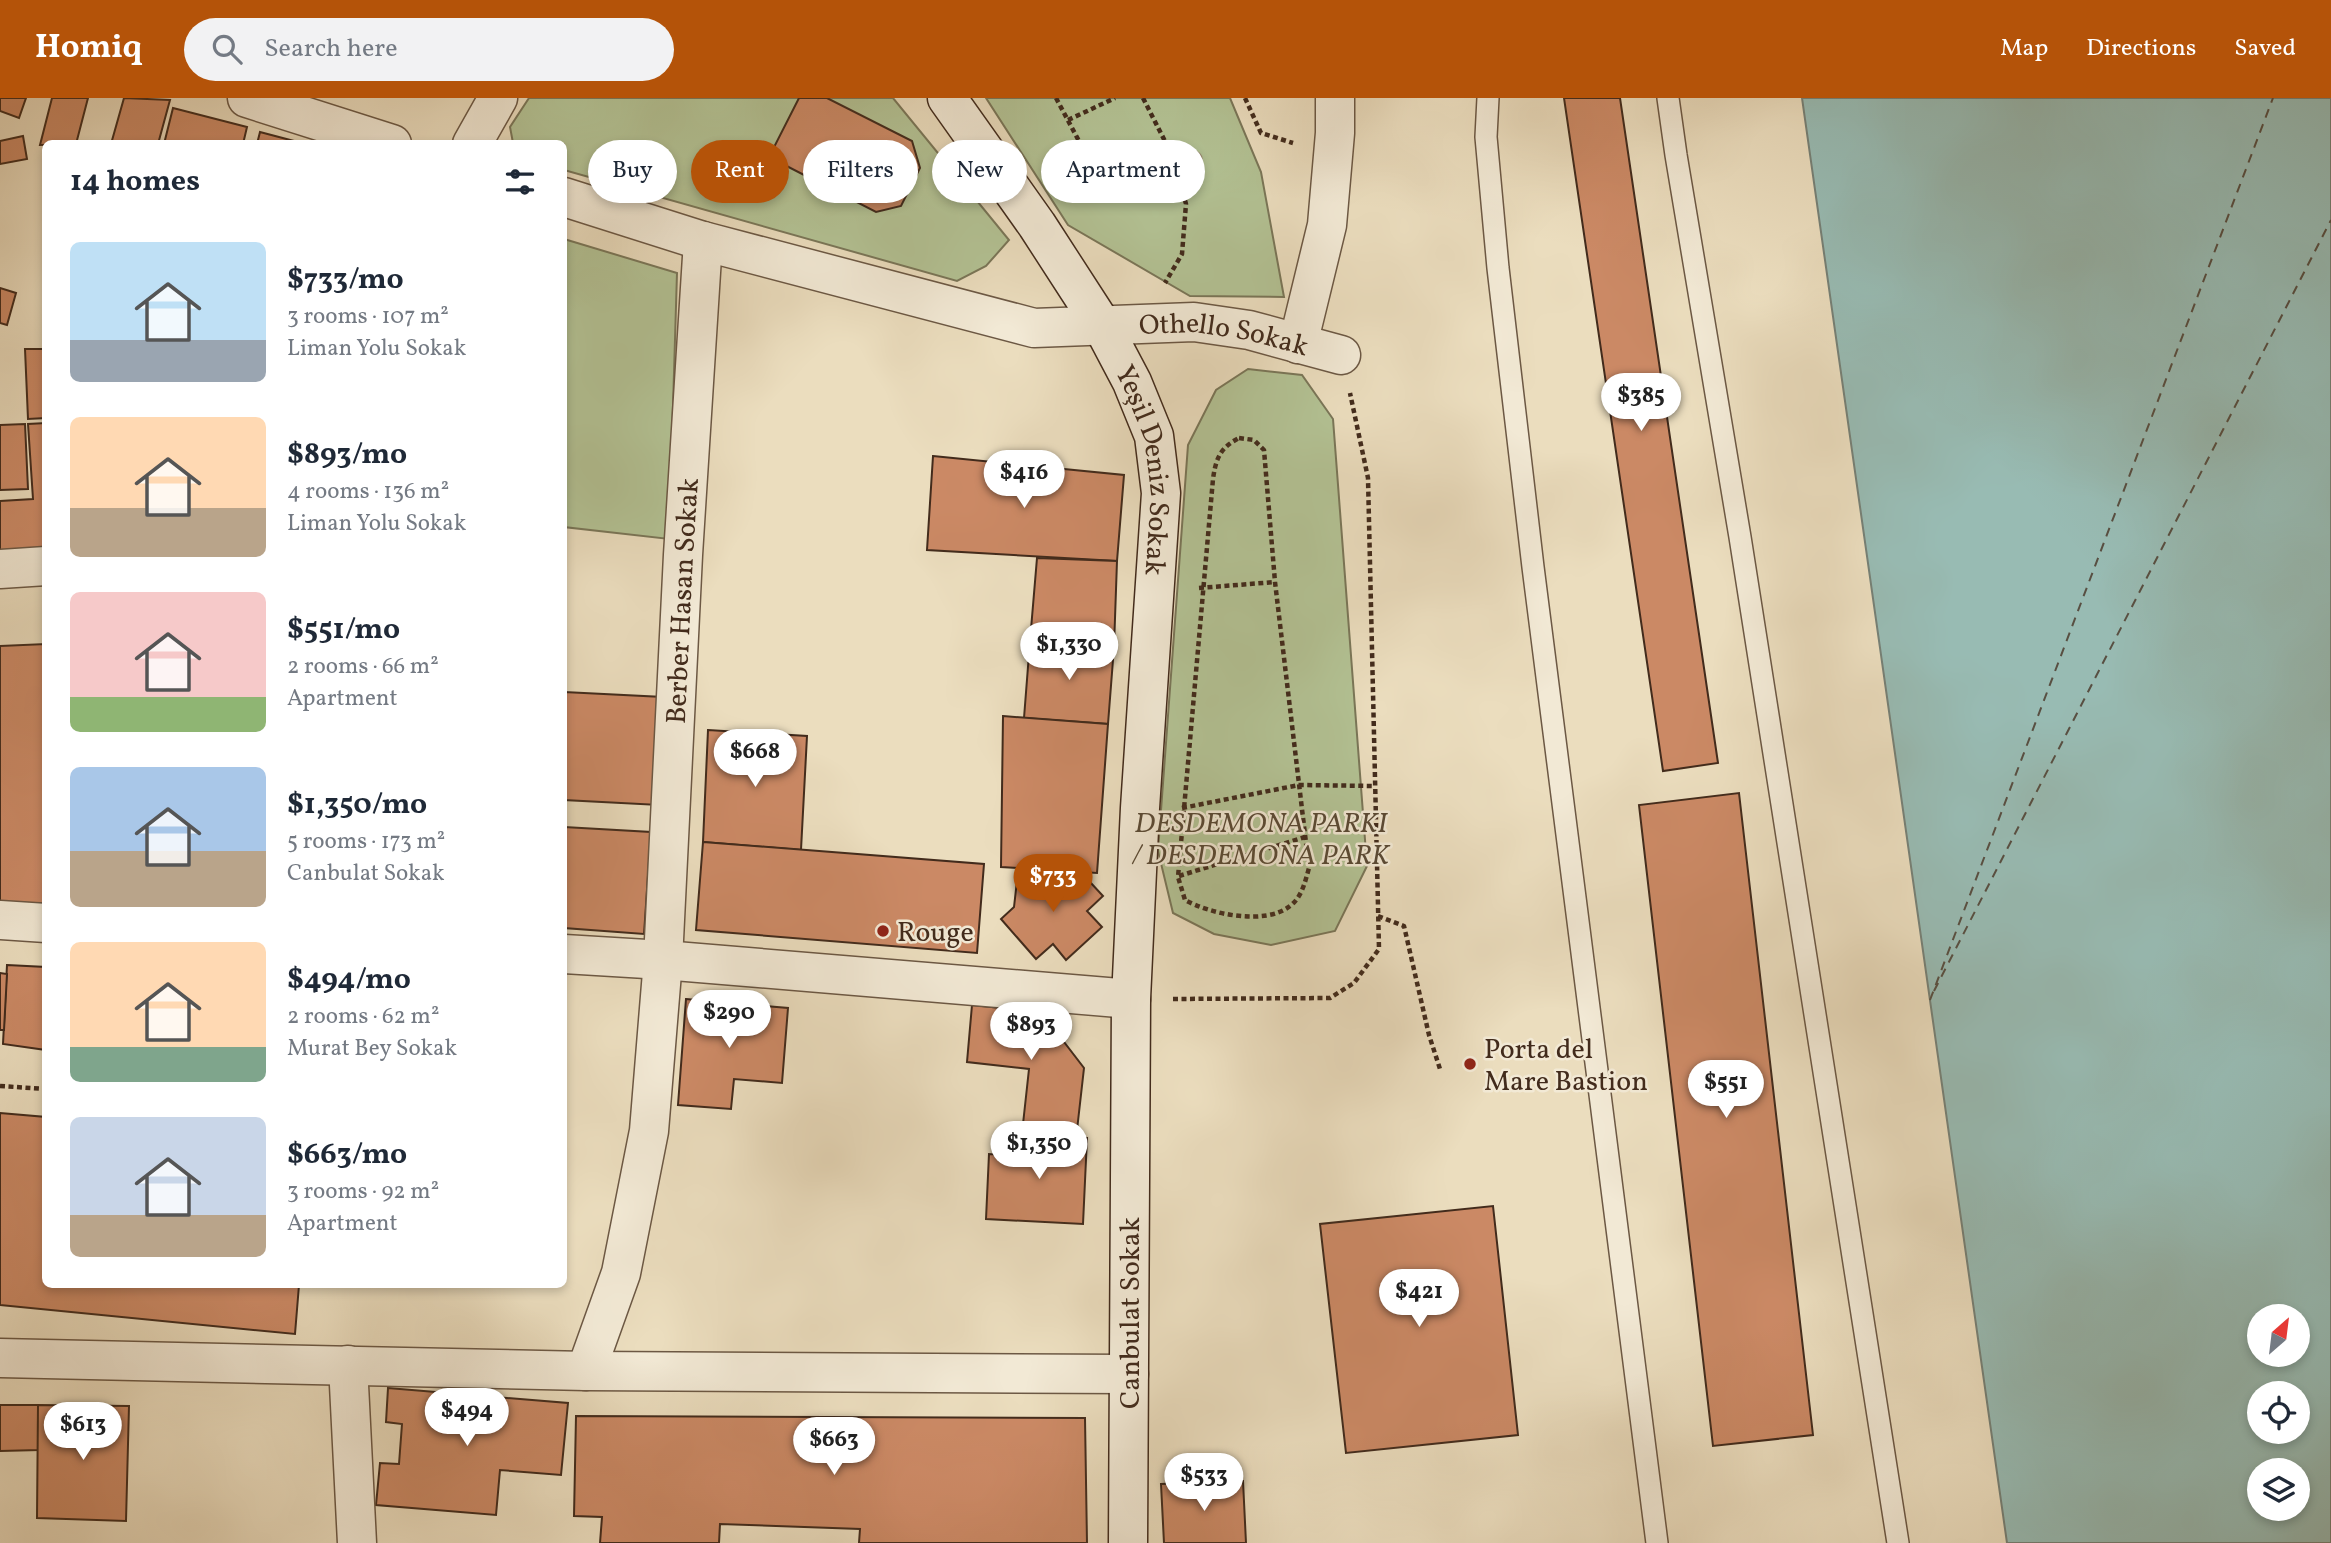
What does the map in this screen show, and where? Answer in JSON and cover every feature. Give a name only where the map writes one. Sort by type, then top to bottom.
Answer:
[{"type":"street","points":[[247,98],[379,140]]},
{"type":"street","points":[[474,140],[498,98]]},
{"type":"street","name":"Yeşil Deniz Sokak","points":[[947,98],[1037,225],[1103,327],[1132,382],[1154,436],[1161,493],[1130,999]]},
{"type":"street","points":[[1298,344],[1326,225],[1335,133],[1335,98]]},
{"type":"street","name":"Othello Sokak","points":[[567,198],[703,241],[1034,328],[1194,322],[1249,330],[1341,355]]},
{"type":"street","name":"Berber Hasan Sokak","points":[[586,1371],[621,1273],[649,1131],[663,960],[683,555],[703,241]]},
{"type":"street","points":[[0,569],[42,566]]},
{"type":"street","points":[[0,920],[42,923]]},
{"type":"street","points":[[567,954],[1130,999]]},
{"type":"street","name":"Canbulat Sokak","points":[[1128,1543],[1130,999]]},
{"type":"street","points":[[0,1358],[586,1371],[1129,1374]]},
{"type":"street","points":[[348,1365],[357,1543]]},
{"type":"lane","points":[[1488,98],[1486,137],[1497,268],[1657,1543]]},
{"type":"lane","points":[[1668,98],[1898,1543]]},
{"type":"path","points":[[1056,98],[1078,140]]},
{"type":"path","points":[[1068,120],[1115,98]]},
{"type":"path","points":[[1143,98],[1173,157],[1186,204],[1182,254],[1159,290]]},
{"type":"path","points":[[1130,999],[1330,998],[1354,983],[1379,949],[1368,478],[1341,355]]},
{"type":"path","points":[[1239,438],[1254,440],[1264,450],[1275,582],[1310,868],[1303,890],[1290,907],[1275,913],[1247,917],[1224,914],[1195,905],[1185,900],[1178,877],[1202,588],[1217,457],[1225,446],[1239,438]]},
{"type":"path","points":[[1190,589],[1275,582]]},
{"type":"path","points":[[1172,809],[1298,785],[1375,786]]},
{"type":"path","points":[[1178,877],[1305,837]]},
{"type":"path","points":[[1378,916],[1404,926],[1429,1035],[1440,1069]]},
{"type":"path","points":[[0,1086],[42,1089]]},
{"type":"green space","points":[[529,98],[893,98],[932,146],[932,203],[979,203],[1009,240],[986,266],[957,281],[677,202],[677,140],[588,140],[588,177],[567,171],[567,140],[512,140],[510,127]]},
{"type":"green space","points":[[986,98],[1230,98],[1261,172],[1284,297],[1190,296],[1068,225],[1054,203],[1205,203],[1205,140],[1041,140],[1041,183],[1027,162],[1027,140],[1013,140]]},
{"type":"green space","points":[[567,240],[677,273],[669,539],[567,527]]},
{"type":"green space","name":"DESDEMONA PARKI / DESDEMONA PARK","points":[[1248,369],[1302,375],[1333,419],[1367,866],[1335,931],[1271,945],[1214,934],[1173,913],[1158,851],[1188,445],[1216,390]]},
{"type":"water","points":[[1802,98],[2331,98],[2331,1543],[2007,1543]]},
{"type":"building","points":[[0,98],[26,98],[19,118],[0,111]]},
{"type":"building","points":[[52,98],[88,98],[77,140],[42,140],[40,145]]},
{"type":"building","points":[[124,98],[170,100],[159,140],[112,140]]},
{"type":"building","points":[[799,98],[827,98],[910,140],[803,140],[803,174],[789,167],[789,140],[778,140]]},
{"type":"building","points":[[1564,98],[1620,98],[1718,763],[1663,771]]},
{"type":"building","points":[[173,108],[247,127],[244,140],[165,140]]},
{"type":"building","points":[[260,132],[290,140],[258,140]]},
{"type":"building","points":[[23,136],[27,159],[0,164],[0,141]]},
{"type":"building","points":[[858,203],[902,203],[901,206],[876,212]]},
{"type":"building","points":[[0,288],[16,293],[7,325],[0,323]]},
{"type":"building","points":[[25,349],[42,349],[42,418],[28,419]]},
{"type":"building","points":[[42,423],[42,556],[0,558],[0,501],[33,499],[28,424]]},
{"type":"building","points":[[25,424],[28,489],[0,490],[0,425]]},
{"type":"building","points":[[933,456],[1124,475],[1117,561],[927,550]]},
{"type":"building","points":[[1037,558],[1117,561],[1114,647],[1030,641]]},
{"type":"building","points":[[1030,641],[1114,647],[1108,724],[1024,718]]},
{"type":"building","points":[[42,644],[42,911],[0,908],[0,646]]},
{"type":"building","points":[[567,692],[663,697],[659,805],[567,800]]},
{"type":"building","points":[[1003,716],[1108,724],[1097,873],[1001,867]]},
{"type":"building","points":[[708,730],[807,736],[801,850],[703,842]]},
{"type":"building","points":[[1739,793],[1813,1435],[1713,1446],[1639,805]]},
{"type":"building","points":[[567,827],[651,832],[644,934],[567,928]]},
{"type":"building","points":[[703,842],[984,864],[977,953],[696,930]]},
{"type":"building","points":[[1018,872],[1090,882],[1103,896],[1087,911],[1102,927],[1066,960],[1053,944],[1036,959],[1001,919],[1014,907]]},
{"type":"building","points":[[7,965],[42,967],[42,1049],[3,1044]]},
{"type":"building","points":[[0,973],[7,974],[4,1030],[0,1030]]},
{"type":"building","points":[[686,999],[788,1008],[782,1083],[734,1079],[731,1109],[678,1105]]},
{"type":"building","points":[[972,1005],[1041,1012],[1084,1068],[1077,1130],[1023,1124],[1029,1069],[967,1062]]},
{"type":"building","points":[[0,1113],[42,1117],[42,1288],[299,1288],[295,1334],[0,1305]]},
{"type":"building","points":[[1018,1134],[1087,1138],[1083,1224],[986,1219],[989,1154],[1017,1156]]},
{"type":"building","points":[[1493,1206],[1518,1435],[1346,1453],[1320,1224]]},
{"type":"building","points":[[388,1388],[568,1403],[561,1475],[500,1470],[496,1515],[376,1505],[380,1463],[399,1464],[402,1424],[386,1422]]},
{"type":"building","points":[[0,1405],[38,1405],[39,1450],[0,1451]]},
{"type":"building","points":[[38,1405],[129,1406],[126,1521],[37,1518]]},
{"type":"building","points":[[576,1416],[1085,1418],[1087,1543],[859,1543],[860,1529],[720,1524],[719,1543],[600,1543],[602,1517],[574,1516]]},
{"type":"building","points":[[1243,1481],[1246,1543],[1164,1543],[1161,1484]]},
{"type":"ferry route","points":[[1930,1000],[2273,98]]},
{"type":"ferry route","points":[[1934,991],[2331,220]]},
{"type":"place","name":"Rouge","points":[[883,931]]},
{"type":"place","name":"Porta del Mare Bastion","points":[[1470,1064]]}]
